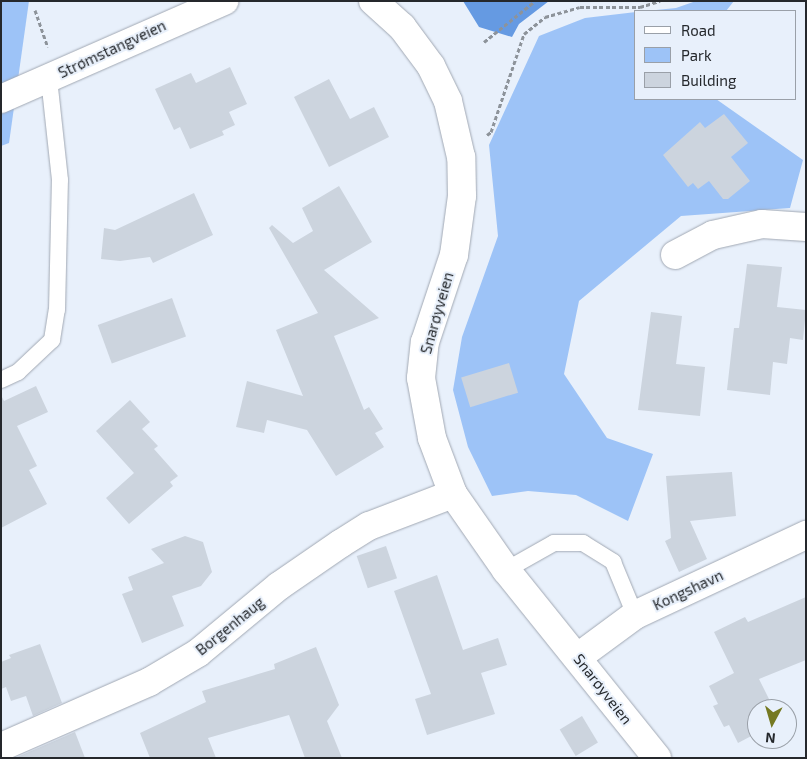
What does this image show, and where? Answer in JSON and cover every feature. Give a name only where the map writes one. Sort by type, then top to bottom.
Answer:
[{"type":"street","name":"Strømstangveien","points":[[1,99],[224,1]]},
{"type":"street","name":"Snarøyveien","points":[[373,1],[402,27],[431,66],[448,101],[461,157],[462,196],[454,255],[425,342],[421,378],[432,438],[453,494],[506,570],[658,758]]},
{"type":"street","points":[[675,254],[713,235],[752,226],[806,227]]},
{"type":"street","name":"Borgenhaug","points":[[1,747],[149,682],[198,653],[242,619],[279,586],[369,526],[453,494]]},
{"type":"street","name":"Kongshavn","points":[[578,657],[635,615],[806,535]]},
{"type":"lane","points":[[1,380],[18,372],[52,340],[57,310],[60,180],[54,76]]},
{"type":"lane","points":[[506,570],[542,548],[573,542],[597,550],[613,562],[635,615]]},
{"type":"path","points":[[484,42],[535,1]]},
{"type":"path","points":[[461,157],[491,132],[524,34],[545,17],[580,7],[640,7],[660,1]]},
{"type":"path","points":[[35,10],[54,76]]},
{"type":"green space","points":[[1,1],[29,1],[9,143],[1,146]]},
{"type":"green space","points":[[696,1],[734,1],[727,10],[656,10],[676,8]]},
{"type":"green space","points":[[634,12],[634,100],[717,100],[803,160],[790,208],[681,216],[579,301],[564,374],[607,438],[653,454],[628,521],[576,495],[528,491],[492,496],[468,447],[453,390],[462,337],[498,236],[489,145],[539,36],[585,18]]},
{"type":"shaded area","points":[[463,1],[549,1],[519,24],[512,37],[479,27]]},
{"type":"building","points":[[230,67],[247,104],[229,112],[235,125],[222,131],[224,135],[190,149],[180,127],[174,130],[155,89],[191,73],[196,83]]},
{"type":"building","points":[[329,79],[350,119],[374,107],[389,137],[329,167],[294,97]]},
{"type":"building","points":[[724,114],[748,143],[731,157],[750,181],[728,199],[723,199],[709,181],[698,189],[693,183],[688,187],[663,155],[700,122],[705,128]]},
{"type":"building","points":[[339,186],[372,242],[324,270],[379,318],[334,336],[364,410],[369,407],[383,429],[375,433],[384,447],[336,476],[307,430],[267,420],[264,433],[236,427],[247,381],[303,396],[276,330],[318,313],[269,228],[272,225],[293,243],[313,231],[302,208]]},
{"type":"building","points":[[194,193],[213,235],[153,263],[150,257],[120,261],[101,259],[104,228],[115,230]]},
{"type":"building","points":[[747,264],[782,267],[777,307],[806,310],[803,340],[790,338],[787,364],[773,362],[770,395],[727,390],[734,328],[739,328]]},
{"type":"building","points":[[172,298],[186,337],[112,364],[98,325]]},
{"type":"building","points":[[651,312],[682,316],[676,364],[705,367],[700,416],[638,410]]},
{"type":"building","points":[[509,363],[518,393],[470,407],[461,378]]},
{"type":"building","points":[[36,386],[48,412],[17,426],[37,466],[29,470],[47,504],[1,528],[1,395],[4,401]]},
{"type":"building","points":[[130,400],[150,422],[142,429],[158,446],[154,449],[178,476],[170,482],[173,486],[129,524],[106,498],[134,473],[96,431]]},
{"type":"building","points":[[732,472],[736,516],[690,521],[707,559],[679,572],[665,541],[671,538],[666,476]]},
{"type":"building","points":[[185,536],[203,542],[212,572],[201,586],[172,596],[184,626],[142,643],[122,594],[133,590],[128,577],[164,563],[151,549]]},
{"type":"building","points":[[386,546],[397,578],[368,588],[357,556]]},
{"type":"building","points":[[437,575],[463,650],[498,638],[507,665],[481,673],[495,714],[427,735],[415,699],[431,694],[394,591]]},
{"type":"building","points":[[806,597],[806,660],[759,679],[769,699],[747,699],[747,738],[738,743],[729,725],[724,727],[713,706],[718,704],[709,686],[734,673],[714,632],[745,617],[748,622]]},
{"type":"building","points":[[40,644],[62,703],[33,716],[26,696],[11,701],[6,687],[1,689],[1,662],[11,658],[9,655]]},
{"type":"building","points":[[316,647],[339,705],[327,721],[342,758],[305,758],[289,715],[208,738],[216,758],[150,758],[140,733],[206,702],[202,691],[275,669],[274,664]]},
{"type":"building","points":[[582,716],[598,743],[576,756],[560,729]]},
{"type":"building","points":[[75,732],[85,758],[15,758]]}]
